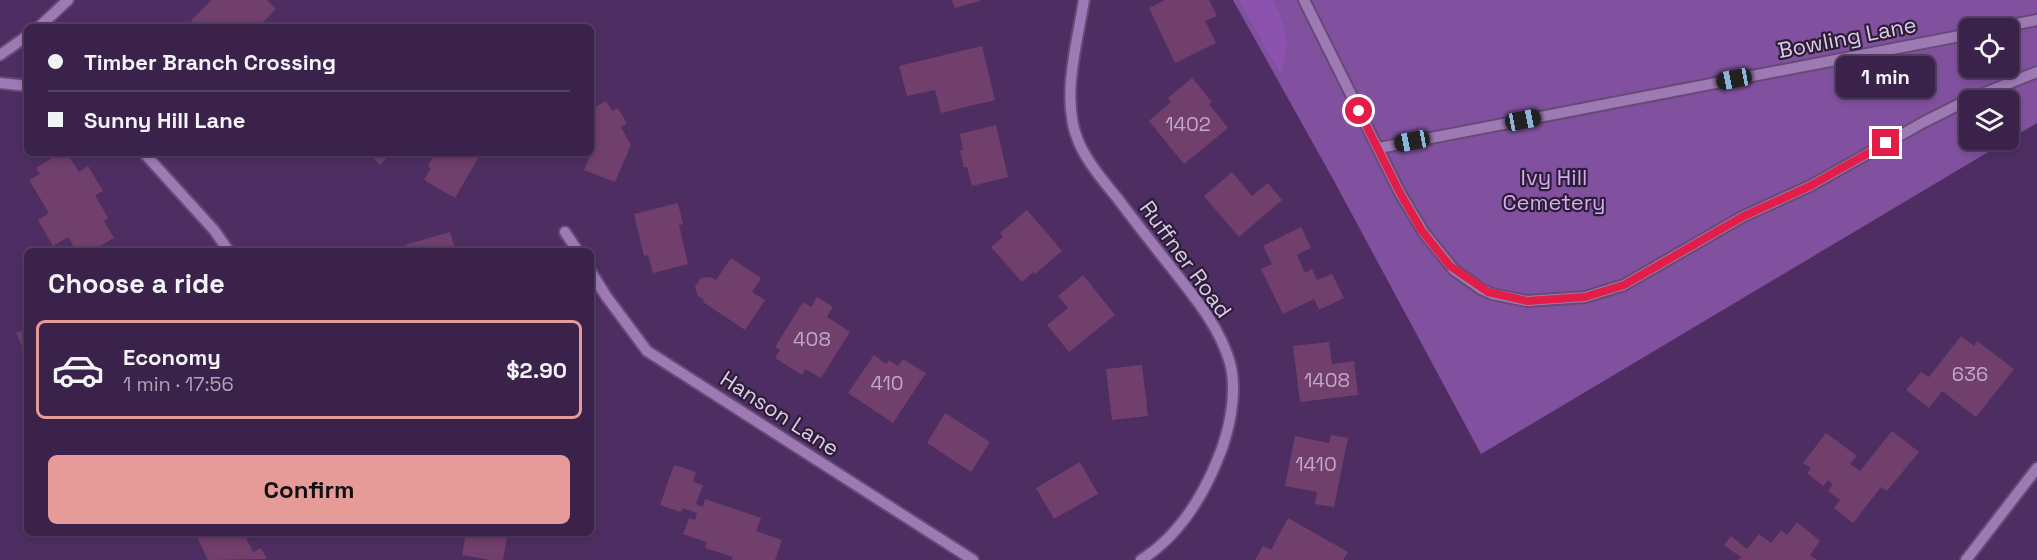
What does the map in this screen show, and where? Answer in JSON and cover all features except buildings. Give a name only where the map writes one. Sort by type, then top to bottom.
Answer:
[{"type":"street","points":[[45,24],[68,0]]},
{"type":"street","name":"Ruffner Road","points":[[1084,0],[1069,93],[1072,118],[1079,143],[1103,180],[1204,310],[1220,339],[1230,364],[1232,382],[1227,439],[1209,481],[1191,511],[1167,540],[1141,560]]},
{"type":"street","points":[[1304,0],[1400,193],[1422,231],[1454,270],[1481,289],[1497,295],[1536,301],[1585,297],[1630,282],[1742,217],[1810,186],[1924,122],[1968,100],[2037,72]]},
{"type":"street","points":[[2019,23],[2037,20]]},
{"type":"street","name":"Bowling Lane","points":[[1379,148],[1959,35]]},
{"type":"street","points":[[0,55],[24,38]]},
{"type":"street","points":[[0,83],[24,86]]},
{"type":"street","points":[[147,156],[207,222],[226,248]]},
{"type":"street","points":[[566,232],[576,248]]},
{"type":"street","name":"Hanson Lane","points":[[594,277],[647,351],[973,560]]},
{"type":"street","points":[[1966,560],[2037,468]]},
{"type":"green space","name":"Ivy Hill Cemetery","points":[[1233,0],[2037,0],[2037,123],[2019,134],[2019,90],[1959,90],[1959,150],[1992,150],[1481,454],[1333,179]]},
{"type":"shaded area","points":[[1239,0],[1273,0],[1286,37],[1286,53],[1281,75]]},
{"type":"route","points":[[1359,111],[1400,193],[1422,231],[1450,266],[1481,289],[1527,301],[1585,297],[1624,285],[1742,217],[1810,186],[1886,143]]}]
